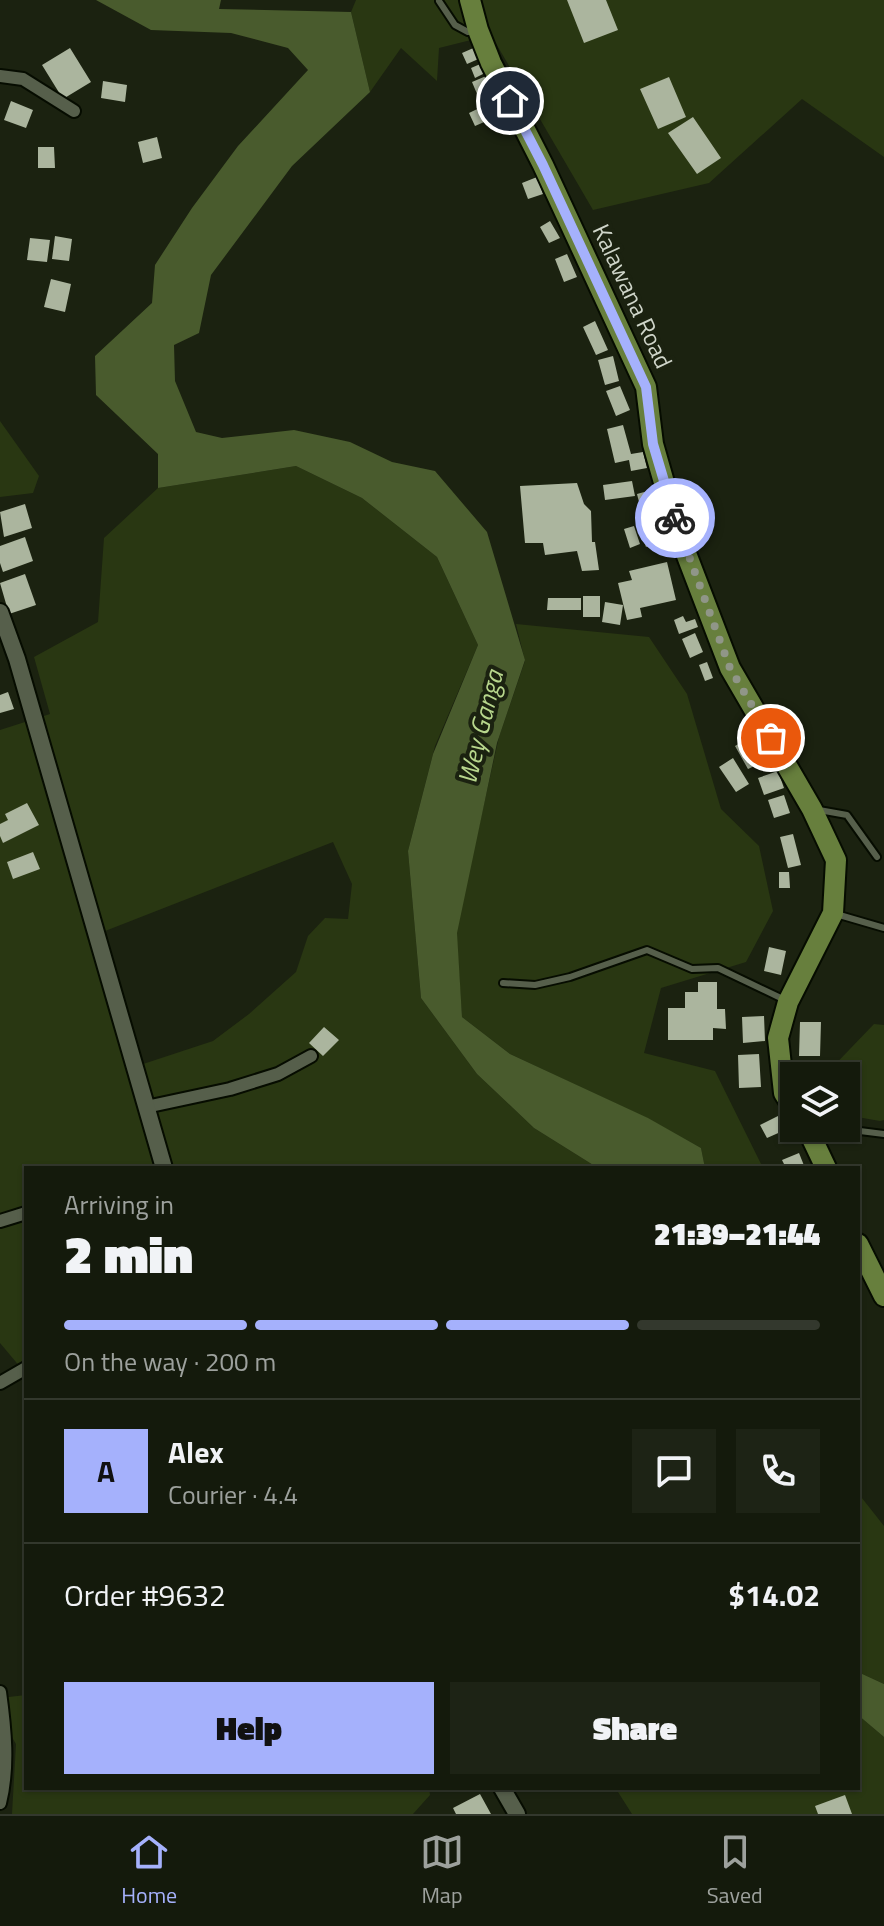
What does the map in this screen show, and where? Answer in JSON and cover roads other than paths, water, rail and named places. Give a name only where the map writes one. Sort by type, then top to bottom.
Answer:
[{"type":"main road","name":"Kalawana Road","points":[[470,0],[478,30],[646,387],[653,444],[679,535],[730,668],[812,809],[836,860],[833,913],[788,1002],[778,1038],[781,1062]]},
{"type":"main road","points":[[815,1142],[825,1166]]},
{"type":"main road","points":[[860,1248],[884,1296]]},
{"type":"street","points":[[0,76],[23,79],[74,111]]},
{"type":"street","points":[[0,612],[17,659],[163,1166]]},
{"type":"street","points":[[146,1107],[230,1089],[278,1074],[311,1056]]},
{"type":"street","points":[[0,1221],[24,1214]]},
{"type":"street","points":[[0,1383],[24,1369]]},
{"type":"street","points":[[0,1692],[5,1733],[4,1788],[0,1803]]},
{"type":"street","points":[[503,1790],[517,1814]]},
{"type":"lane","points":[[439,1],[455,25],[468,32],[478,30]]},
{"type":"lane","points":[[812,809],[847,815],[877,857]]},
{"type":"lane","points":[[833,913],[884,928]]},
{"type":"lane","points":[[503,983],[535,985],[570,977],[647,950],[692,969],[718,968],[788,1002]]},
{"type":"lane","points":[[860,1131],[884,1134]]},
{"type":"water","name":"Wey Ganga","points":[[96,0],[221,0],[219,9],[351,12],[370,92],[292,166],[211,275],[199,333],[174,345],[175,381],[196,432],[222,438],[294,430],[350,442],[392,462],[435,471],[487,532],[525,660],[497,743],[457,933],[462,1017],[510,1054],[648,1118],[701,1148],[705,1166],[595,1166],[534,1128],[477,1074],[421,998],[408,851],[433,754],[478,645],[437,557],[362,498],[296,466],[158,488],[158,454],[96,395],[95,356],[152,303],[155,265],[192,208],[238,146],[308,70],[288,48],[231,33],[151,30]]},
{"type":"water","points":[[860,1673],[884,1684],[884,1737],[860,1717]]}]
